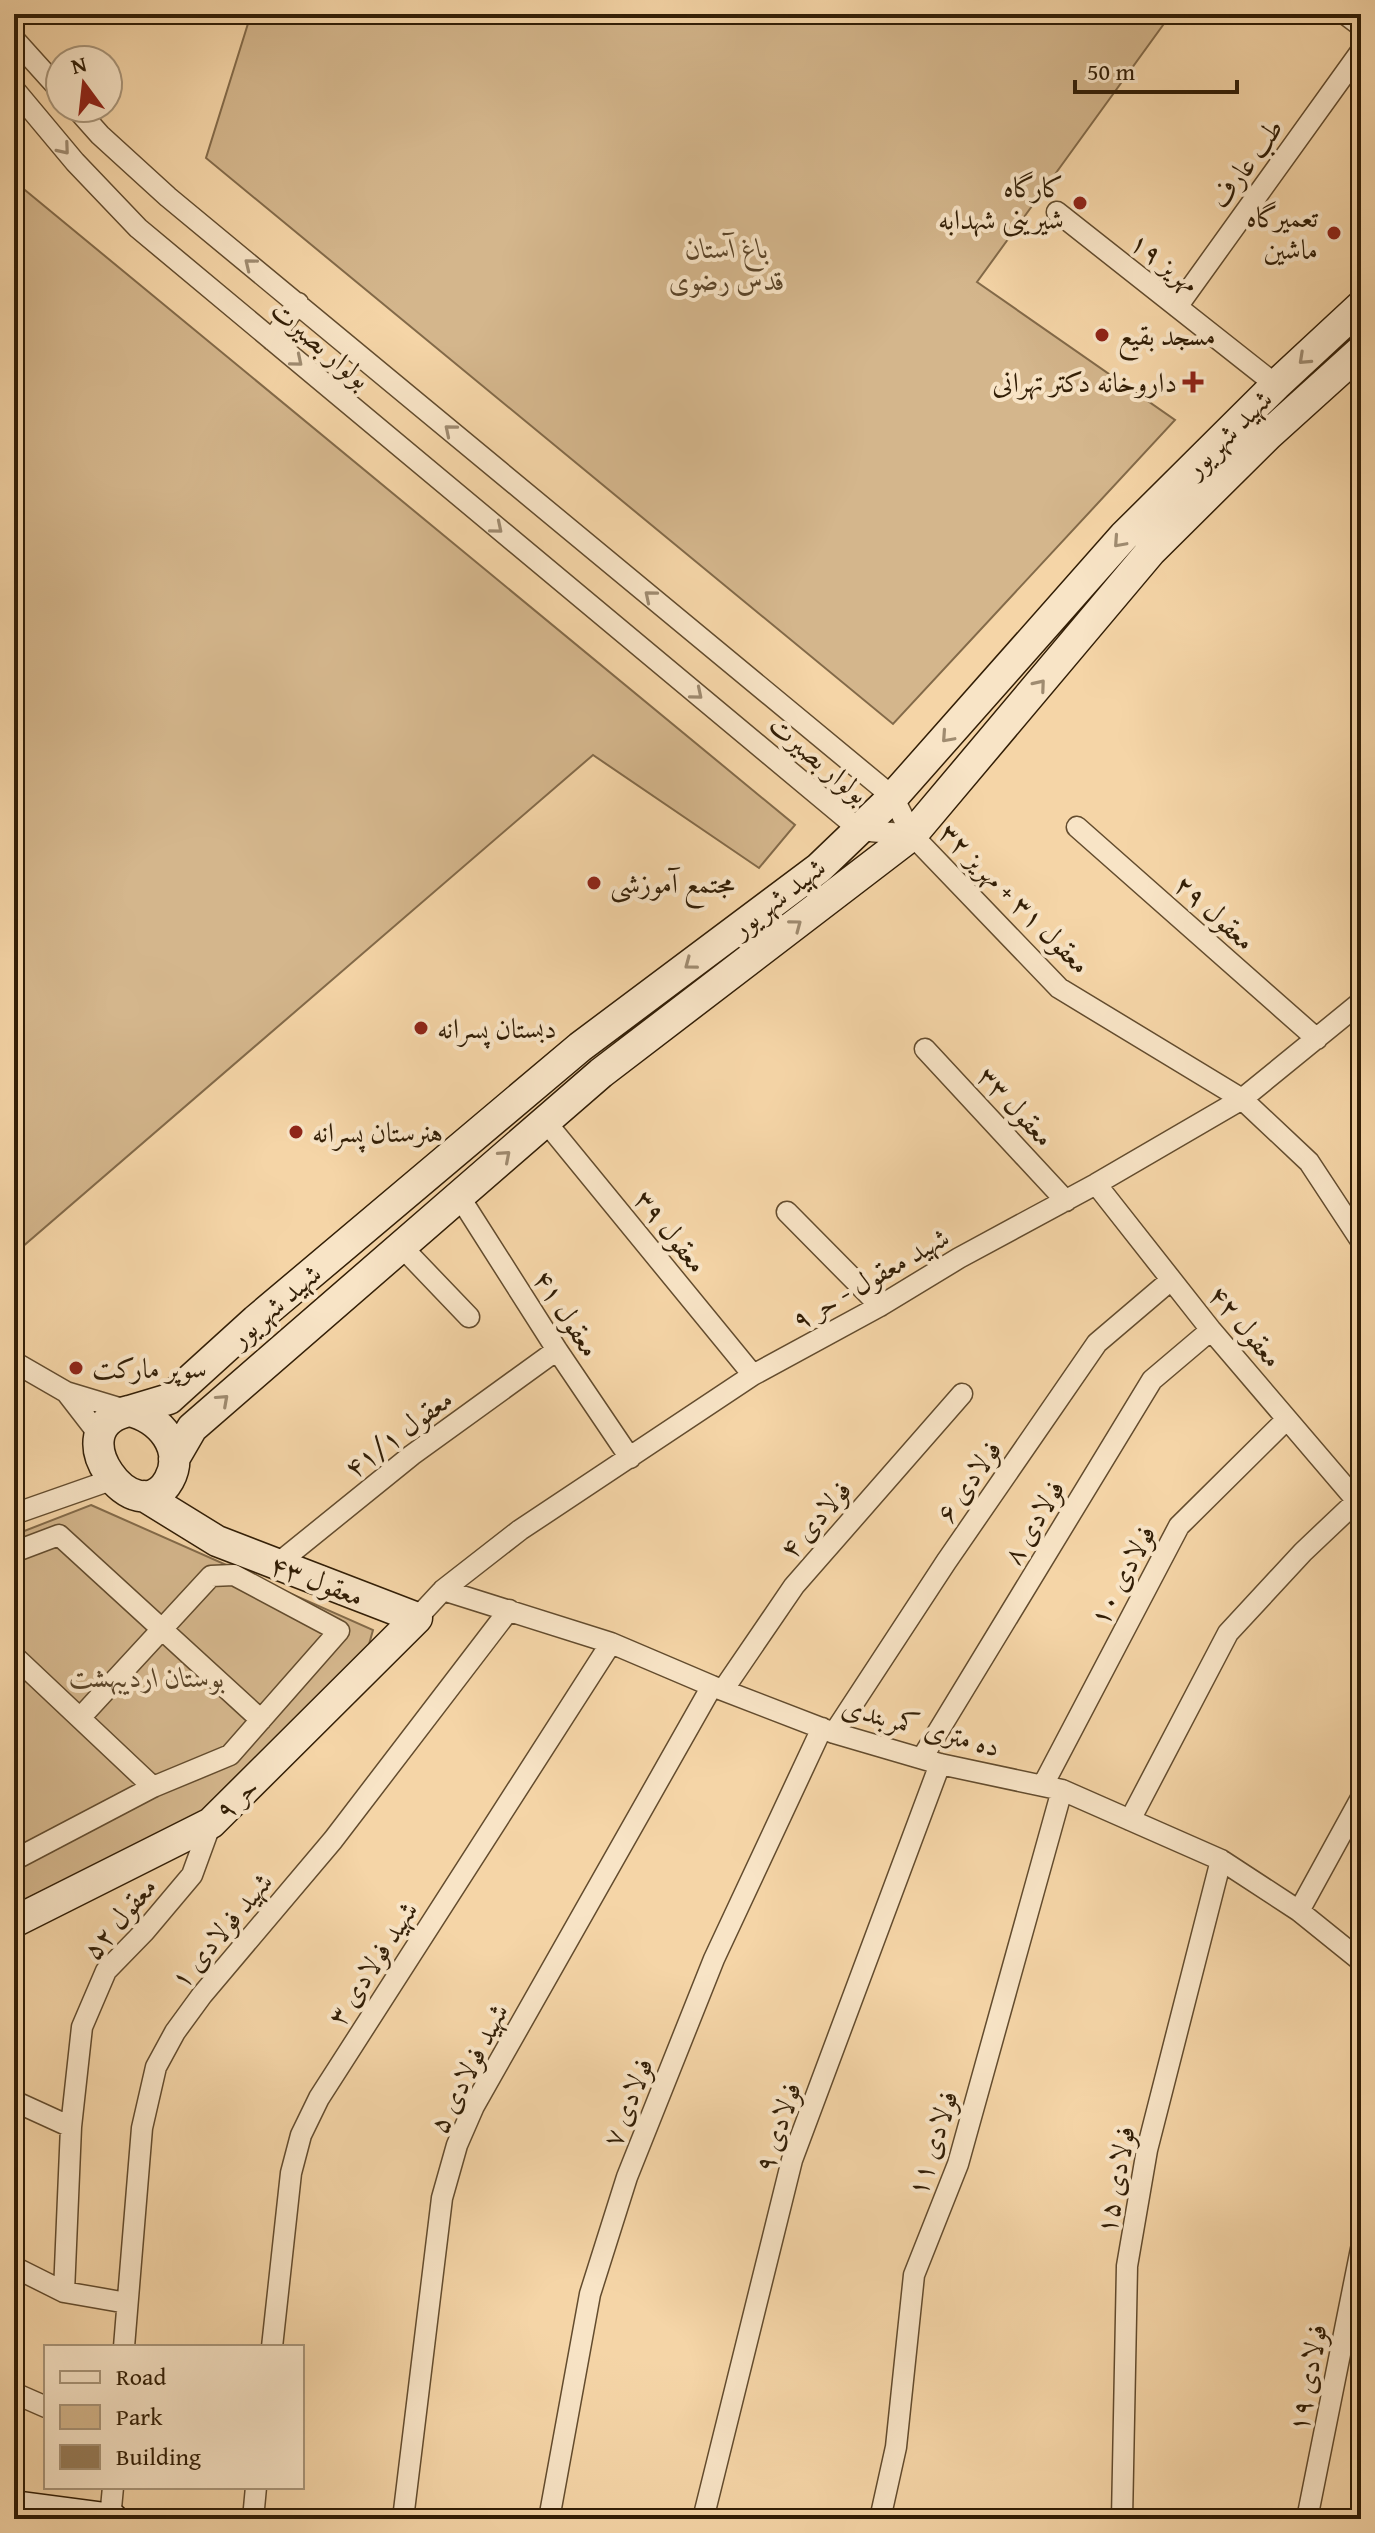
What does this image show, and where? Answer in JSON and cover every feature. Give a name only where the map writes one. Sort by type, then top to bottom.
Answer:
[{"type":"street","points":[[1345,14],[1361,26]]},
{"type":"street","points":[[14,39],[44,72]]},
{"type":"street","name":"طب عارف","points":[[1177,307],[1361,51]]},
{"type":"street","name":"بولوار بصیرت","points":[[14,89],[75,162],[138,228],[860,830],[912,835]]},
{"type":"street","name":"بولوار بصیرت","points":[[90,124],[168,197],[893,797],[912,835]]},
{"type":"street","name":"مهریز ۱۹","points":[[1057,212],[1276,385]]},
{"type":"street","points":[[272,340],[298,303]]},
{"type":"street","name":"شهید شهریور","points":[[129,1411],[169,1399],[256,1320],[580,1047],[819,868],[893,797],[1124,536],[1276,385],[1361,306]]},
{"type":"street","name":"شهید شهریور","points":[[173,1465],[192,1428],[601,1073],[912,835],[1151,551],[1268,435],[1361,351]]},
{"type":"street","name":"معقول ۲۹","points":[[1077,827],[1317,1039]]},
{"type":"street","name":"معقول ۳۱ + مهریز ۳۲","points":[[912,835],[1059,988],[1242,1099],[1309,1162],[1361,1241]]},
{"type":"street","name":"شهید معقول - حر ۹","points":[[417,1618],[443,1590],[520,1530],[753,1375],[1242,1099],[1317,1039],[1357,1013]]},
{"type":"street","name":"معقول ۳۳","points":[[925,1049],[1066,1201]]},
{"type":"street","name":"معقول ۳۹","points":[[545,1121],[753,1375]]},
{"type":"street","name":"معقول ۴۲","points":[[1096,1184],[1211,1330],[1359,1499]]},
{"type":"street","name":"معقول ۴۱","points":[[459,1196],[630,1458]]},
{"type":"street","points":[[787,1212],[880,1306]]},
{"type":"street","points":[[401,1246],[469,1317]]},
{"type":"street","name":"فولادی ۶","points":[[828,1731],[1097,1343],[1171,1280]]},
{"type":"street","name":"فولادی ۸","points":[[931,1761],[1152,1380],[1211,1330]]},
{"type":"street","name":"معقول ۴۱/۱","points":[[276,1565],[412,1455],[557,1350]]},
{"type":"street","points":[[14,1362],[66,1392],[142,1414],[162,1427],[173,1447],[173,1465],[167,1483],[157,1493],[144,1496],[131,1493],[111,1480],[100,1460],[100,1436],[106,1424],[116,1414],[129,1411]]},
{"type":"street","points":[[66,1392],[100,1436]]},
{"type":"street","name":"فولادی ۴","points":[[718,1688],[794,1586],[962,1394]]},
{"type":"street","name":"فولادی ۱۰","points":[[1053,1787],[1179,1526],[1287,1419]]},
{"type":"street","points":[[173,1465],[217,1541]]},
{"type":"street","points":[[14,1514],[111,1480]]},
{"type":"street","name":"معقول ۴۳","points":[[144,1496],[217,1541],[417,1618]]},
{"type":"street","points":[[1130,1820],[1228,1633],[1303,1552],[1359,1499]]},
{"type":"street","points":[[14,1552],[59,1535],[261,1720]]},
{"type":"street","points":[[14,1860],[153,1787],[230,1755],[339,1631],[234,1575],[211,1576],[80,1718]]},
{"type":"street","name":"ده متری کمربندی","points":[[443,1590],[611,1643],[828,1731],[931,1761],[1053,1787],[1221,1860],[1299,1911],[1361,1961]]},
{"type":"street","name":"شهید فولادی ۱","points":[[124,2345],[142,2128],[156,2067],[175,2032],[333,1840],[509,1610]]},
{"type":"street","name":"حر ۹","points":[[14,1922],[211,1823],[417,1618]]},
{"type":"street","name":"شهید فولادی ۳","points":[[272,2345],[291,2173],[301,2135],[319,2098],[611,1643]]},
{"type":"street","points":[[17,1666],[80,1718],[153,1787]]},
{"type":"street","name":"شهید فولادی ۵","points":[[403,2519],[442,2198],[457,2145],[474,2106],[718,1688]]},
{"type":"street","name":"فولادی ۷","points":[[549,2519],[590,2294],[627,2177],[714,1959],[828,1731]]},
{"type":"street","name":"فولادی ۹","points":[[703,2519],[792,2160],[931,1761]]},
{"type":"street","name":"فولادی ۱۱","points":[[880,2519],[896,2447],[914,2275],[958,2164],[1053,1787]]},
{"type":"street","points":[[1299,1911],[1361,1798]]},
{"type":"street","name":"معقول ۵۲","points":[[64,2292],[71,2127],[82,2027],[106,1971],[192,1875],[211,1823]]},
{"type":"street","name":"فولادی ۱۵","points":[[1122,2519],[1127,2266],[1147,2150],[1221,1860]]},
{"type":"street","points":[[14,2101],[71,2127]]},
{"type":"street","name":"فولادی ۱۹","points":[[1307,2519],[1361,2249]]},
{"type":"street","points":[[14,2267],[64,2292],[127,2303]]},
{"type":"street","points":[[14,2393],[44,2406]]},
{"type":"street","points":[[14,2506],[112,2519],[113,2489]]},
{"type":"street","points":[[253,2519],[256,2489]]},
{"type":"green space","name":"باغ آستان قدس رضوی","points":[[251,14],[1171,14],[977,282],[1175,420],[893,724],[206,158]]},
{"type":"green space","points":[[14,181],[795,825],[759,868],[593,755],[14,1254]]},
{"type":"green space","name":"بوستان اردیبهشت","points":[[91,1505],[373,1630],[368,1648],[199,1814],[14,1905],[14,1535]]},
{"type":"building","points":[[14,1393],[22,1398],[14,1411]]},
{"type":"place","name":"کارگاه شیرینی شهدابه","points":[[1080,203]]},
{"type":"place","name":"تعمیرگاه ماشین","points":[[1334,233]]},
{"type":"place","name":"مسجد بقیع","points":[[1102,335]]},
{"type":"place","name":"داروخانه دکتر تهرانی","points":[[1193,382]]},
{"type":"place","name":"مجتمع آموزشی","points":[[594,883]]},
{"type":"place","name":"دبستان پسرانه","points":[[421,1028]]},
{"type":"place","name":"هنرستان پسرانه","points":[[296,1132]]},
{"type":"place","name":"سوپر مارکت","points":[[76,1368]]}]
